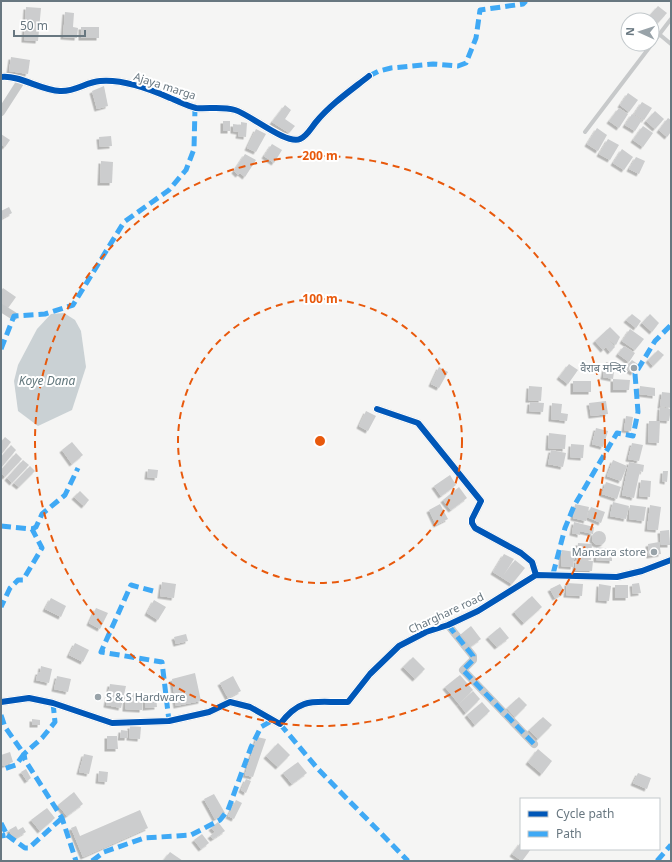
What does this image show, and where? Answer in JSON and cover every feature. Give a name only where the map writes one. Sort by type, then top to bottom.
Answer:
[{"type":"street","name":"Ajaya marga","points":[[1,77],[58,91],[72,91],[89,83],[101,80],[120,82],[156,92],[195,108],[235,110],[289,140],[299,140],[305,136],[325,111],[369,76]]},
{"type":"street","points":[[1,112],[21,81]]},
{"type":"street","points":[[1,308],[14,316]]},
{"type":"street","points":[[377,410],[418,423],[481,501],[472,519],[472,523],[475,528],[521,553],[532,562],[536,575],[617,577],[642,571],[671,560]]},
{"type":"street","name":"Charghare road","points":[[1,702],[28,698],[53,703],[112,723],[169,721],[209,712],[230,702],[250,707],[280,724],[290,711],[306,703],[348,702],[370,674],[399,646],[426,632],[448,626],[478,611],[536,575]]},
{"type":"street","points":[[448,626],[473,656],[473,660],[463,670],[534,744]]},
{"type":"lane","points":[[660,33],[671,19]]},
{"type":"lane","points":[[660,35],[671,44]]},
{"type":"lane","points":[[585,132],[645,52]]},
{"type":"water","name":"Koye Dana","points":[[64,313],[75,320],[81,331],[86,367],[72,410],[38,426],[18,411],[14,381],[18,365],[37,329],[51,314]]},
{"type":"building","points":[[658,6],[667,13],[660,21],[660,12],[653,12]]},
{"type":"building","points":[[26,7],[41,8],[38,41],[24,40]]},
{"type":"building","points":[[65,12],[74,13],[73,27],[78,28],[77,38],[63,37]]},
{"type":"building","points":[[81,27],[99,27],[99,38],[81,38]]},
{"type":"building","points":[[11,57],[30,60],[28,74],[9,71]]},
{"type":"building","points":[[104,86],[108,106],[97,109],[92,91]]},
{"type":"building","points":[[628,93],[638,100],[629,112],[620,105]]},
{"type":"building","points":[[642,102],[652,108],[644,120],[634,114]]},
{"type":"building","points":[[285,105],[291,110],[285,119],[295,126],[289,133],[272,122]]},
{"type":"building","points":[[619,108],[628,114],[619,128],[609,121]]},
{"type":"building","points":[[655,111],[664,119],[655,129],[646,121]]},
{"type":"building","points":[[632,114],[642,120],[635,131],[625,125]]},
{"type":"building","points":[[668,118],[671,120],[671,132],[667,137],[659,130]]},
{"type":"building","points":[[223,121],[230,121],[230,131],[223,131]]},
{"type":"building","points":[[241,122],[247,123],[246,137],[238,136],[239,132],[233,131],[233,124],[241,125]]},
{"type":"building","points":[[643,126],[653,133],[643,147],[633,140]]},
{"type":"building","points":[[597,128],[607,135],[598,151],[587,144]]},
{"type":"building","points":[[256,129],[266,134],[256,152],[247,148]]},
{"type":"building","points":[[1,134],[10,140],[5,147],[1,144]]},
{"type":"building","points":[[111,136],[112,146],[100,147],[99,137]]},
{"type":"building","points":[[608,139],[619,145],[610,160],[599,154]]},
{"type":"building","points":[[272,144],[282,150],[274,163],[264,156]]},
{"type":"building","points":[[622,149],[633,157],[624,170],[613,163]]},
{"type":"building","points":[[245,154],[256,160],[245,177],[240,173],[238,175],[234,171]]},
{"type":"building","points":[[636,157],[645,161],[639,174],[629,169]]},
{"type":"building","points":[[101,161],[113,162],[112,183],[100,183]]},
{"type":"building","points":[[9,207],[12,213],[1,219],[1,211]]},
{"type":"building","points":[[3,288],[16,297],[8,308],[1,303],[1,291]]},
{"type":"building","points":[[632,314],[641,321],[636,328],[626,320]]},
{"type":"building","points":[[650,314],[659,323],[652,332],[642,323]]},
{"type":"building","points":[[610,327],[620,337],[616,345],[605,336],[615,347],[610,352],[606,347],[603,350],[595,341]]},
{"type":"building","points":[[630,329],[644,339],[635,350],[622,341]]},
{"type":"building","points":[[624,346],[635,353],[629,362],[618,354]]},
{"type":"building","points":[[658,350],[664,355],[653,366],[648,360]]},
{"type":"building","points":[[632,360],[639,365],[633,373],[625,368]]},
{"type":"building","points":[[606,362],[615,364],[613,379],[603,377]]},
{"type":"building","points":[[569,364],[578,370],[568,384],[559,377]]},
{"type":"building","points":[[439,367],[448,372],[439,388],[431,384]]},
{"type":"building","points":[[613,379],[630,380],[629,390],[613,390]]},
{"type":"building","points":[[573,381],[591,381],[591,392],[573,392]]},
{"type":"building","points":[[529,386],[542,387],[541,401],[528,400]]},
{"type":"building","points":[[640,386],[655,388],[655,396],[639,394]]},
{"type":"building","points":[[662,392],[671,393],[671,408],[660,406]]},
{"type":"building","points":[[606,401],[608,414],[591,416],[589,403]]},
{"type":"building","points":[[530,402],[544,403],[543,412],[529,411]]},
{"type":"building","points":[[552,403],[562,404],[561,413],[568,414],[567,421],[551,419]]},
{"type":"building","points":[[660,407],[671,409],[669,421],[659,420]]},
{"type":"building","points":[[366,411],[376,416],[368,431],[359,426]]},
{"type":"building","points":[[626,416],[633,417],[631,431],[624,430]]},
{"type":"building","points":[[649,421],[660,421],[659,443],[648,442]]},
{"type":"building","points":[[596,428],[608,431],[603,447],[592,444]]},
{"type":"building","points":[[549,433],[566,435],[565,449],[548,448]]},
{"type":"building","points":[[5,437],[11,442],[1,455],[1,442]]},
{"type":"building","points":[[72,442],[83,455],[72,464],[62,450]]},
{"type":"building","points":[[632,443],[643,445],[639,461],[628,459]]},
{"type":"building","points":[[571,444],[584,445],[583,458],[570,457]]},
{"type":"building","points":[[11,445],[16,450],[1,468],[1,457]]},
{"type":"building","points":[[551,450],[566,453],[563,467],[548,464]]},
{"type":"building","points":[[16,453],[22,459],[5,477],[1,473],[1,470]]},
{"type":"building","points":[[23,460],[29,465],[12,483],[7,478]]},
{"type":"building","points":[[613,460],[627,466],[621,481],[607,476]]},
{"type":"building","points":[[629,462],[644,465],[643,472],[640,471],[634,498],[622,495]]},
{"type":"building","points":[[30,466],[35,471],[19,487],[14,483]]},
{"type":"building","points":[[148,469],[158,470],[157,478],[147,477]]},
{"type":"building","points":[[663,471],[668,471],[667,482],[662,481]]},
{"type":"building","points":[[450,475],[456,485],[441,496],[434,486]]},
{"type":"building","points":[[641,480],[651,481],[650,497],[639,496]]},
{"type":"building","points":[[606,482],[621,487],[617,499],[602,494]]},
{"type":"building","points":[[459,487],[467,498],[451,510],[443,500]]},
{"type":"building","points":[[80,491],[89,500],[84,506],[74,497]]},
{"type":"building","points":[[613,502],[629,506],[626,519],[610,516]]},
{"type":"building","points":[[440,504],[448,519],[436,525],[429,510]]},
{"type":"building","points":[[575,504],[589,507],[586,521],[573,518]]},
{"type":"building","points":[[630,505],[646,507],[644,521],[629,519]]},
{"type":"building","points":[[650,505],[661,507],[658,530],[647,529]]},
{"type":"building","points":[[591,507],[605,512],[601,523],[587,517]]},
{"type":"building","points":[[574,522],[594,527],[593,534],[580,531],[580,535],[572,533]]},
{"type":"building","points":[[669,530],[670,545],[661,545],[660,531]]},
{"type":"building","points":[[599,531],[604,533],[606,538],[604,543],[599,545],[594,543],[592,538],[594,533]]},
{"type":"building","points":[[659,542],[661,554],[649,556],[648,544]]},
{"type":"building","points":[[578,543],[592,544],[591,560],[576,559]]},
{"type":"building","points":[[596,547],[612,549],[612,561],[596,560]]},
{"type":"building","points":[[562,550],[575,552],[573,567],[561,566]]},
{"type":"building","points":[[504,554],[514,559],[503,576],[515,560],[525,568],[512,584],[493,572]]},
{"type":"building","points":[[576,560],[593,561],[592,571],[575,570]]},
{"type":"building","points":[[162,582],[176,584],[174,598],[160,596]]},
{"type":"building","points":[[567,583],[583,584],[582,596],[566,595]]},
{"type":"building","points":[[639,583],[641,593],[633,594],[632,584]]},
{"type":"building","points":[[560,584],[565,592],[555,598],[550,589]]},
{"type":"building","points":[[599,584],[611,586],[609,601],[598,600]]},
{"type":"building","points":[[615,585],[628,585],[628,598],[615,598]]},
{"type":"building","points":[[532,596],[542,607],[524,623],[514,612]]},
{"type":"building","points":[[51,598],[66,606],[61,617],[45,609]]},
{"type":"building","points":[[154,600],[166,607],[158,620],[147,613]]},
{"type":"building","points":[[96,608],[108,613],[100,629],[89,623]]},
{"type":"building","points":[[471,626],[481,639],[470,647],[460,635]]},
{"type":"building","points":[[500,627],[509,638],[497,647],[488,637]]},
{"type":"building","points":[[186,634],[188,641],[176,644],[174,637]]},
{"type":"building","points":[[75,643],[89,650],[83,662],[69,655]]},
{"type":"building","points":[[413,657],[425,669],[415,679],[403,667]]},
{"type":"building","points":[[41,666],[52,669],[49,683],[36,680],[38,672],[44,673],[40,672]]},
{"type":"building","points":[[195,673],[201,701],[176,706],[172,679]]},
{"type":"building","points":[[460,675],[473,690],[459,704],[445,687]]},
{"type":"building","points":[[57,676],[71,679],[68,692],[54,689]]},
{"type":"building","points":[[233,676],[241,691],[228,698],[220,683]]},
{"type":"building","points":[[110,684],[126,686],[121,708],[106,705]]},
{"type":"building","points":[[473,691],[480,699],[466,713],[459,704]]},
{"type":"building","points":[[126,693],[143,694],[142,710],[125,709]]},
{"type":"building","points":[[156,697],[157,707],[145,708],[145,698]]},
{"type":"building","points":[[519,697],[527,705],[515,717],[507,708]]},
{"type":"building","points":[[482,702],[490,711],[475,725],[467,715]]},
{"type":"building","points":[[543,717],[552,725],[538,739],[529,730]]},
{"type":"building","points":[[32,719],[40,720],[40,725],[32,725]]},
{"type":"building","points":[[130,726],[141,727],[140,739],[129,738]]},
{"type":"building","points":[[121,730],[128,731],[127,738],[120,738]]},
{"type":"building","points":[[107,736],[117,736],[118,749],[107,749]]},
{"type":"building","points":[[257,737],[266,739],[253,777],[245,775]]},
{"type":"building","points":[[278,743],[290,755],[278,767],[266,756]]},
{"type":"building","points":[[538,749],[552,761],[542,774],[528,762]]},
{"type":"building","points":[[10,752],[13,762],[3,766],[1,755]]},
{"type":"building","points":[[84,754],[93,756],[89,774],[79,772]]},
{"type":"building","points":[[298,762],[307,773],[292,784],[283,773]]},
{"type":"building","points":[[26,769],[31,778],[27,781],[21,772]]},
{"type":"building","points":[[99,771],[108,772],[107,782],[98,781]]},
{"type":"building","points":[[638,773],[651,778],[647,789],[633,783]]},
{"type":"building","points":[[246,779],[251,781],[246,793],[241,790]]},
{"type":"building","points":[[74,792],[83,804],[67,816],[58,805]]},
{"type":"building","points":[[214,794],[225,813],[215,819],[204,799]]},
{"type":"building","points":[[236,800],[242,803],[234,819],[228,816]]},
{"type":"building","points":[[47,808],[55,818],[40,831],[31,820]]},
{"type":"building","points":[[140,810],[148,828],[83,857],[71,828],[76,826],[80,836]]},
{"type":"building","points":[[218,822],[225,831],[213,839],[210,836],[215,832],[211,828]]},
{"type":"building","points":[[16,826],[18,830],[23,827],[26,832],[14,839],[9,830]]},
{"type":"building","points":[[202,834],[209,843],[201,849],[194,840]]},
{"type":"building","points":[[520,843],[520,850],[530,850],[522,861],[512,854]]},
{"type":"building","points":[[170,852],[183,861],[163,861]]},
{"type":"marked path","points":[[369,76],[379,71],[391,68],[433,64],[458,66],[466,63],[476,38],[480,10],[523,4],[526,1]]},
{"type":"marked path","points":[[1,349],[14,316],[45,314],[73,305],[124,222],[169,190],[186,170],[194,149],[195,108]]},
{"type":"marked path","points":[[553,574],[565,528],[574,506],[617,433],[633,436],[638,412],[635,374],[655,341],[671,325]]},
{"type":"marked path","points":[[32,529],[36,527],[42,514],[65,495],[78,468]]},
{"type":"marked path","points":[[1,526],[32,529],[42,548],[23,580],[18,580],[10,588],[1,607]]},
{"type":"marked path","points":[[153,591],[131,585],[101,652],[162,662],[169,721]]},
{"type":"marked path","points":[[448,625],[473,656],[473,660],[463,670],[534,744]]},
{"type":"marked path","points":[[53,703],[55,722],[42,738],[24,754],[25,760],[62,818],[76,861]]},
{"type":"marked path","points":[[1,715],[5,727],[24,754],[16,765],[1,770]]},
{"type":"marked path","points":[[92,861],[104,852],[144,838],[191,835],[220,820],[228,810],[251,747],[261,727],[273,720]]},
{"type":"marked path","points":[[280,724],[318,769],[408,861]]},
{"type":"marked path","points":[[7,835],[25,848],[29,848],[62,818]]},
{"type":"marked path","points":[[1,823],[7,835],[1,836]]},
{"type":"marked path","points":[[657,861],[671,845]]},
{"type":"cycle path","points":[[1,77],[15,78],[45,88],[60,91],[71,90],[100,81],[127,83],[154,91],[196,108],[220,108],[235,110],[278,134],[294,140],[305,136],[328,109],[369,76]]},
{"type":"cycle path","points":[[377,409],[418,423],[481,501],[472,519],[472,523],[475,528],[521,553],[532,562],[536,575]]},
{"type":"cycle path","points":[[1,702],[29,698],[53,703],[112,723],[169,721],[209,712],[230,702],[250,707],[280,724],[295,708],[310,702],[348,702],[370,674],[399,646],[426,632],[448,625],[478,611],[536,575],[617,577],[642,571],[671,560]]},
{"type":"place","name":"वैराब मन्दिर","points":[[634,368]]},
{"type":"place","name":"Mansara store","points":[[654,552]]},
{"type":"place","name":"S & S Hardware","points":[[98,697]]}]
